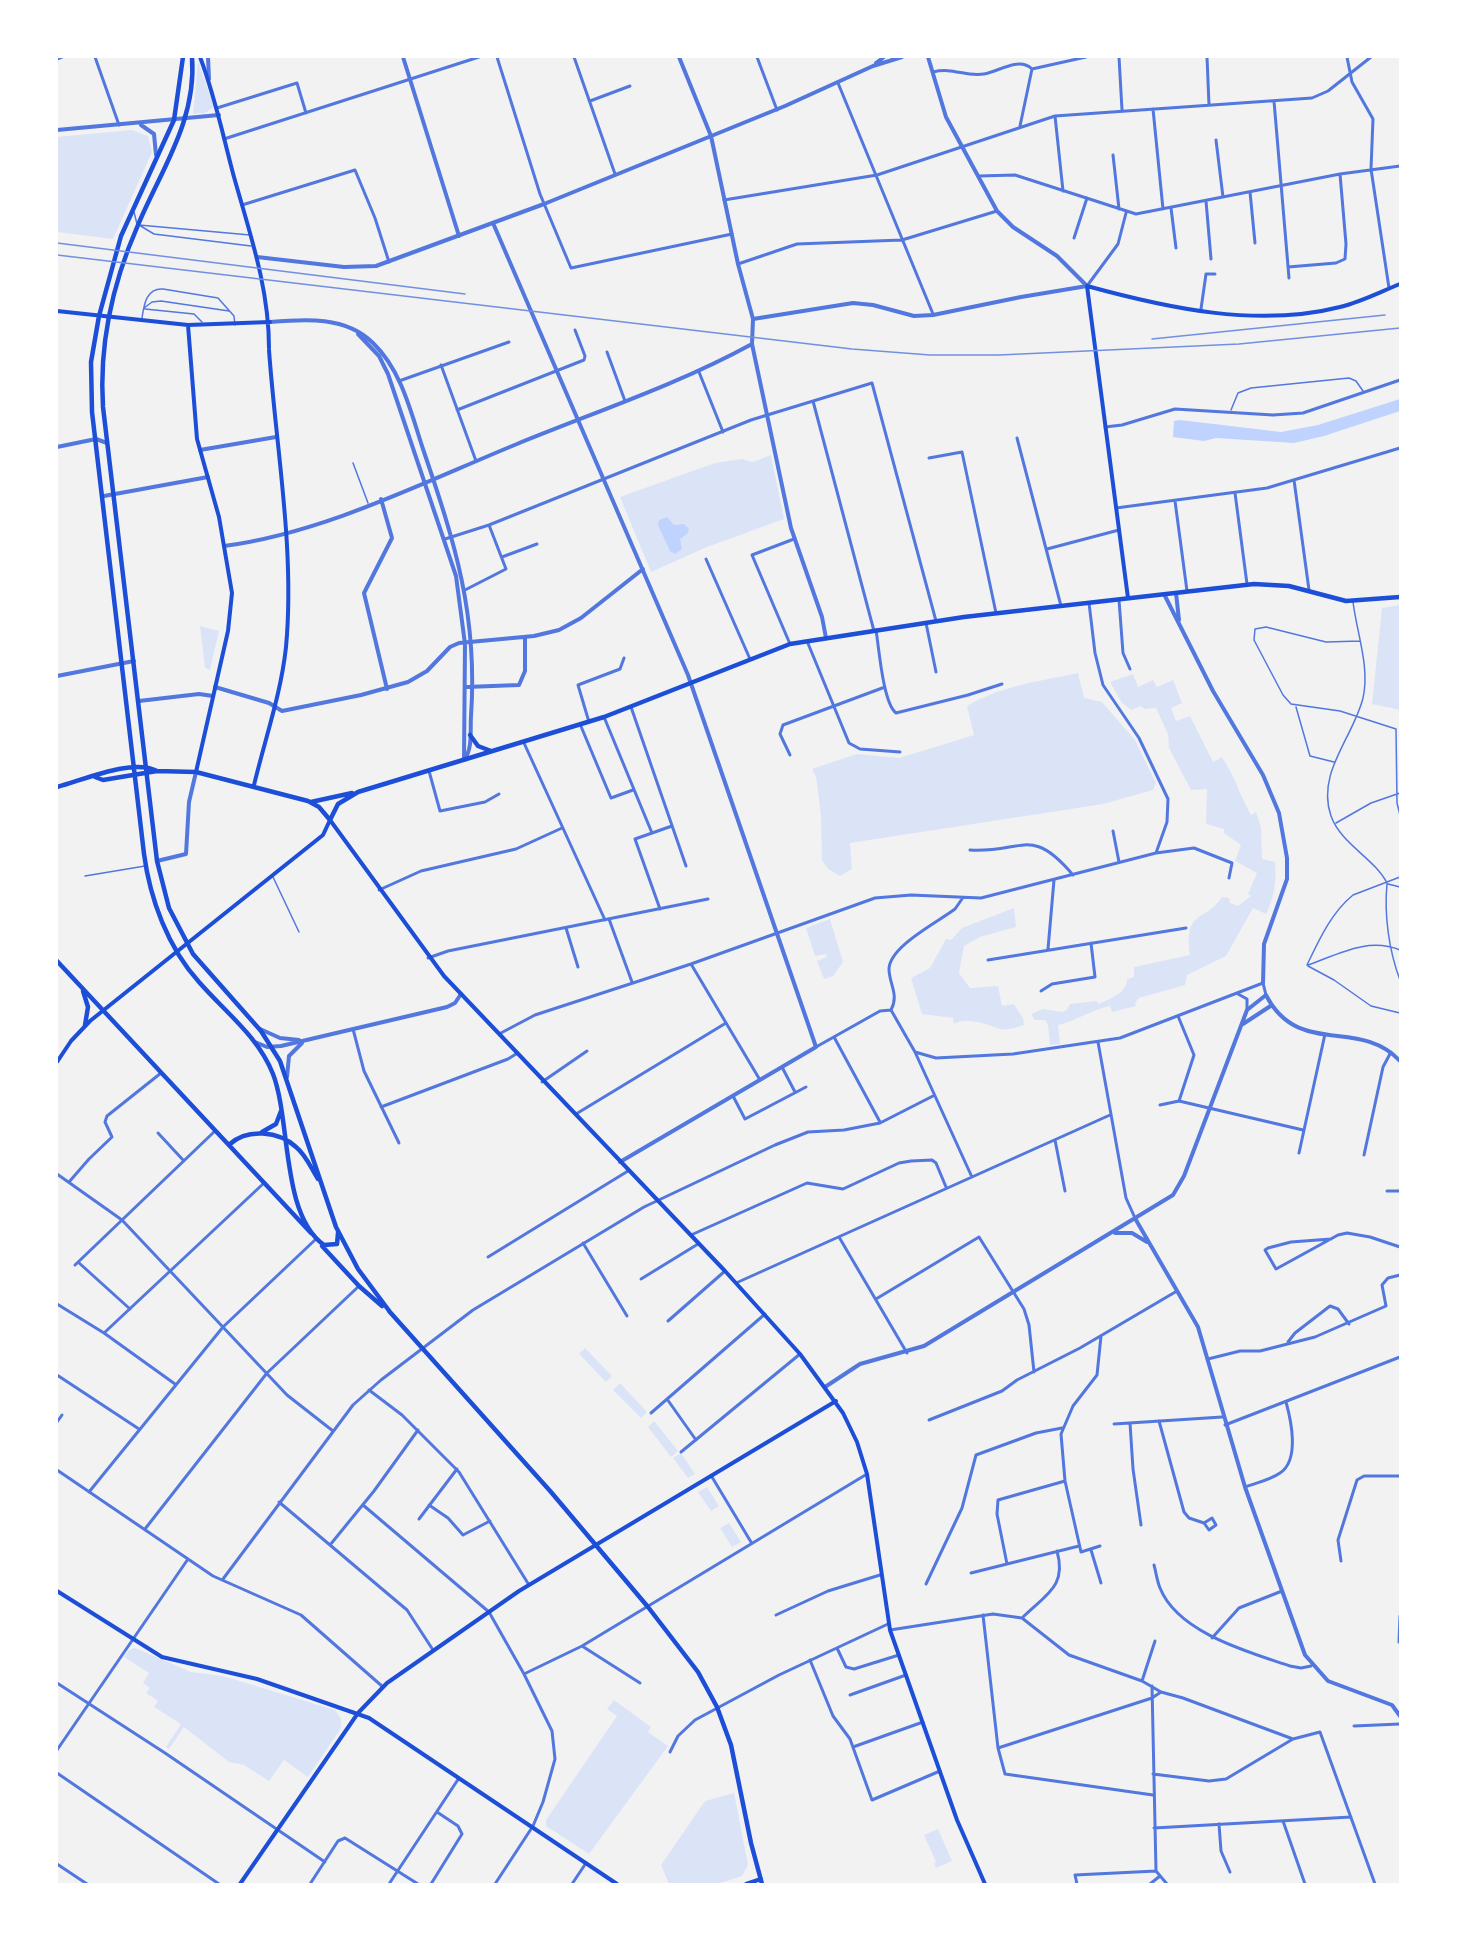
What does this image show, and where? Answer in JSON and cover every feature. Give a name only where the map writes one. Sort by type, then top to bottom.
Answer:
[{"type":"main road","points":[[183,57],[174,120],[117,246],[99,316],[91,374],[96,439],[146,866],[161,916],[178,952],[196,979],[255,1041],[271,1070],[282,1106],[294,1193],[316,1239],[324,1245],[335,1245],[338,1241],[336,1227]]},
{"type":"main road","points":[[192,57],[192,80],[185,119],[176,145],[138,225],[123,264],[109,317],[102,377],[107,443],[157,861],[166,901],[187,944],[204,969],[257,1027],[272,1048],[288,1080],[336,1227],[358,1269],[390,1312],[648,1607],[695,1667],[717,1707],[737,1765],[751,1843],[762,1882],[746,1884]]},
{"type":"main road","points":[[200,57],[219,115],[256,254],[270,322],[269,349],[286,535],[288,624],[285,657],[275,706],[254,785]]},
{"type":"main road","points":[[1128,598],[1087,286],[1201,309],[1261,316],[1345,306],[1400,284]]},
{"type":"main road","points":[[57,311],[188,326],[235,326],[270,322]]},
{"type":"main road","points":[[188,326],[200,450],[224,546],[231,586],[231,611],[196,772]]},
{"type":"main road","points":[[312,802],[358,792],[589,722],[692,684],[790,644],[996,613],[1247,585],[1274,584],[1309,590],[1353,602],[1400,597]]},
{"type":"main road","points":[[470,735],[484,750],[499,750]]},
{"type":"main road","points":[[57,787],[95,777],[102,772],[147,765],[157,771]]},
{"type":"main road","points":[[95,777],[103,780],[157,771],[196,772],[254,785],[312,802],[330,819],[428,958],[542,1082],[692,1235],[800,1354],[836,1401],[855,1436],[867,1474],[888,1624],[957,1820],[986,1884]]},
{"type":"main road","points":[[57,1062],[85,1025],[323,835],[340,802],[358,792]]},
{"type":"main road","points":[[57,961],[217,1130],[359,1286],[390,1312]]},
{"type":"main road","points":[[83,989],[88,1007],[85,1025]]},
{"type":"main road","points":[[261,1133],[276,1124],[282,1106]]},
{"type":"main road","points":[[230,1144],[246,1135],[261,1133],[286,1140],[303,1154],[321,1185]]},
{"type":"main road","points":[[240,1884],[358,1713],[383,1687],[529,1585],[836,1401]]},
{"type":"main road","points":[[57,1591],[167,1659],[251,1677],[358,1713],[459,1777],[617,1884]]},
{"type":"street","points":[[57,59],[62,57]]},
{"type":"street","points":[[95,57],[119,125]]},
{"type":"street","points":[[208,57],[209,80]]},
{"type":"street","points":[[403,57],[459,236]]},
{"type":"street","points":[[224,139],[479,57]]},
{"type":"street","points":[[497,57],[544,204],[572,268],[732,234]]},
{"type":"street","points":[[574,57],[615,174]]},
{"type":"street","points":[[680,57],[711,136],[738,264],[753,322],[752,343],[794,539],[822,617],[826,638]]},
{"type":"street","points":[[757,57],[777,110]]},
{"type":"street","points":[[873,66],[884,57]]},
{"type":"street","points":[[256,254],[359,268],[388,262],[544,204],[777,110],[873,66],[902,57]]},
{"type":"street","points":[[928,57],[943,111],[997,211],[1013,227],[1057,256],[1087,286]]},
{"type":"street","points":[[1032,69],[1086,57]]},
{"type":"street","points":[[1119,57],[1122,111]]},
{"type":"street","points":[[1206,57],[1209,105]]},
{"type":"street","points":[[1347,57],[1349,74],[1373,120],[1371,169],[1389,288]]},
{"type":"street","points":[[724,200],[875,175],[1055,116],[1274,101],[1320,95],[1371,57]]},
{"type":"street","points":[[931,73],[948,69],[981,74],[1027,62],[1032,69],[1020,126]]},
{"type":"street","points":[[217,108],[297,83],[306,113]]},
{"type":"street","points":[[838,83],[933,315]]},
{"type":"street","points":[[590,101],[630,87]]},
{"type":"street","points":[[1274,101],[1289,278]]},
{"type":"street","points":[[1153,109],[1163,209]]},
{"type":"street","points":[[57,130],[219,115]]},
{"type":"street","points":[[1055,116],[1063,191]]},
{"type":"street","points":[[134,124],[147,126],[154,134],[157,146],[156,160]]},
{"type":"street","points":[[1216,140],[1223,197]]},
{"type":"street","points":[[1113,155],[1119,209]]},
{"type":"street","points":[[977,176],[1011,175],[1136,214],[1340,174],[1400,166]]},
{"type":"street","points":[[242,205],[355,170],[375,218],[388,262]]},
{"type":"street","points":[[1288,267],[1338,262],[1345,259],[1346,244],[1340,174]]},
{"type":"street","points":[[1250,192],[1255,243]]},
{"type":"street","points":[[1074,238],[1087,198]]},
{"type":"street","points":[[1206,201],[1211,259]]},
{"type":"street","points":[[1171,208],[1176,248]]},
{"type":"street","points":[[738,264],[784,247],[806,243],[902,240],[997,211]]},
{"type":"street","points":[[753,322],[852,303],[876,305],[909,315],[933,315],[1087,286],[1120,241],[1126,212]]},
{"type":"street","points":[[493,223],[692,684],[816,1047]]},
{"type":"street","points":[[1201,309],[1206,274],[1215,274]]},
{"type":"street","points":[[270,322],[318,320],[339,324],[373,342],[399,381],[453,538],[465,590],[471,629],[473,686],[468,753],[464,761]]},
{"type":"street","points":[[457,410],[585,359],[575,330]]},
{"type":"street","points":[[356,332],[383,363],[456,576],[466,656],[464,761]]},
{"type":"street","points":[[399,381],[509,342]]},
{"type":"street","points":[[224,546],[286,535],[381,500],[699,372],[752,343]]},
{"type":"street","points":[[607,352],[625,401]]},
{"type":"street","points":[[441,365],[476,461]]},
{"type":"street","points":[[699,372],[723,432]]},
{"type":"street","points":[[1105,427],[1122,425],[1175,409],[1273,415],[1303,413],[1400,380]]},
{"type":"street","points":[[445,539],[489,525],[768,414],[872,383],[936,621]]},
{"type":"street","points":[[398,404],[407,401]]},
{"type":"street","points":[[813,401],[875,631],[891,708],[899,713],[1002,684]]},
{"type":"street","points":[[200,450],[276,437]]},
{"type":"street","points":[[1017,438],[1060,606]]},
{"type":"street","points":[[57,447],[96,439],[107,443]]},
{"type":"street","points":[[1116,508],[1262,489],[1400,448]]},
{"type":"street","points":[[929,458],[962,452],[996,613]]},
{"type":"street","points":[[104,496],[208,477]]},
{"type":"street","points":[[1294,480],[1309,590]]},
{"type":"street","points":[[1235,492],[1247,585]]},
{"type":"street","points":[[381,500],[392,536],[364,594],[387,689]]},
{"type":"street","points":[[1176,501],[1187,591]]},
{"type":"street","points":[[465,590],[505,569],[489,525]]},
{"type":"street","points":[[1047,549],[1119,530]]},
{"type":"street","points":[[790,644],[752,555],[794,539]]},
{"type":"street","points":[[502,557],[537,544]]},
{"type":"street","points":[[706,559],[750,659]]},
{"type":"street","points":[[215,687],[286,711],[387,689],[421,676],[456,644],[552,632],[581,618],[643,569]]},
{"type":"street","points":[[1176,593],[1181,626]]},
{"type":"street","points":[[1164,594],[1213,691],[1269,786],[1281,820],[1287,858],[1287,879],[1264,944],[1263,983],[1266,995],[1290,1025],[1369,1042],[1391,1052],[1400,1061]]},
{"type":"street","points":[[1119,600],[1124,653],[1130,669]]},
{"type":"street","points":[[1089,603],[1095,653],[1103,685],[1139,738],[1168,799],[1167,822],[1156,853]]},
{"type":"street","points":[[926,623],[936,672]]},
{"type":"street","points":[[466,687],[504,687],[521,683],[525,671],[525,637]]},
{"type":"street","points":[[807,641],[845,736],[852,746],[862,750],[900,752]]},
{"type":"street","points":[[589,722],[578,685],[620,669],[624,665],[624,658]]},
{"type":"street","points":[[57,676],[134,661]]},
{"type":"street","points":[[790,754],[780,734],[782,726],[885,687]]},
{"type":"street","points":[[139,701],[199,694],[213,696]]},
{"type":"street","points":[[631,707],[686,866]]},
{"type":"street","points":[[604,717],[652,833]]},
{"type":"street","points":[[580,724],[611,798],[633,790]]},
{"type":"street","points":[[524,743],[562,828],[607,919],[632,983]]},
{"type":"street","points":[[428,771],[440,811],[471,803],[482,803],[499,794]]},
{"type":"street","points":[[157,861],[186,854],[192,785],[196,772]]},
{"type":"street","points":[[660,909],[635,839],[672,826]]},
{"type":"street","points":[[379,890],[417,873],[516,849],[562,828]]},
{"type":"street","points":[[1113,831],[1119,862]]},
{"type":"street","points":[[970,850],[1030,844],[1052,851],[1073,874]]},
{"type":"street","points":[[498,1035],[535,1015],[691,964],[875,898],[911,895],[962,899],[995,895],[1156,853],[1196,848],[1232,863],[1229,878]]},
{"type":"street","points":[[1048,949],[1054,880]]},
{"type":"street","points":[[428,958],[438,953],[708,899]]},
{"type":"street","points":[[891,1010],[896,1000],[889,970],[894,953],[955,909],[962,899]]},
{"type":"street","points":[[566,928],[578,967]]},
{"type":"street","points":[[988,960],[1186,928]]},
{"type":"street","points":[[1041,991],[1052,984],[1095,976],[1091,943]]},
{"type":"street","points":[[691,964],[760,1080]]},
{"type":"street","points":[[915,1052],[932,1057],[992,1055],[1098,1042],[1139,1033],[1263,983]]},
{"type":"street","points":[[255,1041],[272,1048],[447,1007],[455,1003],[461,994]]},
{"type":"street","points":[[825,1387],[860,1364],[907,1353],[934,1341],[1136,1220],[1177,1191],[1247,1010],[1246,997],[1242,994],[1233,994]]},
{"type":"street","points":[[1247,1010],[1266,995]]},
{"type":"street","points":[[1241,1027],[1272,1005]]},
{"type":"street","points":[[620,1162],[834,1036],[880,1011],[891,1010]]},
{"type":"street","points":[[891,1010],[915,1052],[933,1096],[971,1175]]},
{"type":"street","points":[[1178,1016],[1194,1055],[1179,1101]]},
{"type":"street","points":[[574,1115],[726,1023]]},
{"type":"street","points":[[257,1027],[281,1038],[311,1039]]},
{"type":"street","points":[[353,1029],[364,1071],[399,1143]]},
{"type":"street","points":[[1299,1153],[1325,1034]]},
{"type":"street","points":[[834,1036],[880,1123]]},
{"type":"street","points":[[288,1080],[286,1065],[290,1054],[299,1045],[311,1039]]},
{"type":"street","points":[[1098,1042],[1126,1198],[1136,1220],[1198,1327],[1222,1417],[1300,1645],[1311,1666],[1328,1681],[1392,1705],[1400,1716]]},
{"type":"street","points":[[542,1082],[587,1052]]},
{"type":"street","points":[[1364,1155],[1383,1067],[1391,1052]]},
{"type":"street","points":[[381,1107],[516,1054]]},
{"type":"street","points":[[782,1067],[796,1092]]},
{"type":"street","points":[[69,1182],[112,1137],[106,1123],[107,1116],[162,1072]]},
{"type":"street","points":[[733,1096],[745,1119],[806,1087]]},
{"type":"street","points":[[223,1579],[353,1405],[369,1390],[473,1311],[658,1200],[798,1134],[844,1130],[880,1123],[933,1096]]},
{"type":"street","points":[[1160,1105],[1179,1101],[1304,1130]]},
{"type":"street","points":[[736,1283],[971,1175],[1110,1115]]},
{"type":"street","points":[[130,1309],[76,1263],[217,1130]]},
{"type":"street","points":[[158,1133],[184,1161]]},
{"type":"street","points":[[1055,1140],[1065,1191]]},
{"type":"street","points":[[692,1235],[807,1183],[843,1189],[899,1163],[932,1160],[936,1163],[946,1187]]},
{"type":"street","points":[[488,1257],[628,1171]]},
{"type":"street","points":[[57,1174],[122,1220],[291,1399],[334,1431]]},
{"type":"street","points":[[104,1333],[264,1183]]},
{"type":"street","points":[[1387,1191],[1400,1191]]},
{"type":"street","points":[[1106,1236],[1120,1232],[1132,1233],[1144,1239],[1153,1249]]},
{"type":"street","points":[[1331,1239],[1291,1242],[1264,1250],[1276,1269],[1331,1239],[1338,1234],[1357,1234],[1400,1247]]},
{"type":"street","points":[[839,1237],[907,1353]]},
{"type":"street","points":[[876,1299],[979,1237],[1024,1310],[1029,1325],[1034,1372]]},
{"type":"street","points":[[89,1492],[223,1327],[316,1239]]},
{"type":"street","points":[[583,1243],[627,1316]]},
{"type":"street","points":[[641,1279],[699,1244]]},
{"type":"street","points":[[668,1321],[725,1271]]},
{"type":"street","points":[[1208,1359],[1287,1344],[1327,1333],[1349,1324],[1386,1306],[1382,1285],[1388,1278],[1400,1275]]},
{"type":"street","points":[[146,1529],[267,1373],[359,1286]]},
{"type":"street","points":[[928,1420],[1002,1391],[1017,1380],[1101,1336],[1177,1291]]},
{"type":"street","points":[[57,1304],[104,1333],[175,1384]]},
{"type":"street","points":[[1287,1344],[1295,1333],[1330,1306],[1338,1309],[1349,1324]]},
{"type":"street","points":[[651,1413],[765,1314]]},
{"type":"street","points":[[1100,1546],[1081,1552],[1060,1454],[1062,1428],[1073,1406],[1097,1375],[1101,1336]]},
{"type":"street","points":[[681,1452],[800,1354]]},
{"type":"street","points":[[1225,1425],[1400,1357]]},
{"type":"street","points":[[57,1375],[139,1429]]},
{"type":"street","points":[[369,1390],[418,1430],[457,1469],[529,1585]]},
{"type":"street","points":[[667,1399],[696,1440]]},
{"type":"street","points":[[1245,1487],[1277,1475],[1286,1467],[1293,1429],[1286,1402]]},
{"type":"street","points":[[57,1422],[62,1415]]},
{"type":"street","points":[[1114,1424],[1222,1417]]},
{"type":"street","points":[[1159,1421],[1184,1512],[1189,1518],[1204,1523]]},
{"type":"street","points":[[1130,1423],[1133,1469],[1141,1525]]},
{"type":"street","points":[[926,1584],[962,1508],[976,1455],[1036,1433],[1062,1428]]},
{"type":"street","points":[[330,1545],[363,1505],[418,1430]]},
{"type":"street","points":[[419,1519],[457,1469]]},
{"type":"street","points":[[57,1470],[213,1576],[301,1615],[383,1687]]},
{"type":"street","points":[[524,1674],[582,1646],[867,1474]]},
{"type":"street","points":[[1341,1561],[1338,1540],[1357,1480],[1364,1476],[1400,1476]]},
{"type":"street","points":[[712,1477],[752,1543]]},
{"type":"street","points":[[1007,1564],[997,1514],[998,1500],[1065,1481]]},
{"type":"street","points":[[279,1502],[407,1610],[433,1650]]},
{"type":"street","points":[[363,1505],[489,1612],[550,1724],[556,1750],[553,1772],[533,1826],[495,1884]]},
{"type":"street","points":[[429,1505],[448,1518],[463,1535],[490,1521]]},
{"type":"street","points":[[972,1573],[1079,1546]]},
{"type":"street","points":[[1091,1550],[1101,1583]]},
{"type":"street","points":[[1022,1618],[1060,1578],[1061,1569],[1057,1551]]},
{"type":"street","points":[[57,1750],[188,1559]]},
{"type":"street","points":[[1154,1565],[1161,1589],[1172,1606],[1212,1638],[1290,1666],[1301,1668],[1311,1666]]},
{"type":"street","points":[[776,1615],[828,1591],[880,1575]]},
{"type":"street","points":[[1212,1638],[1227,1618],[1239,1608],[1282,1591]]},
{"type":"street","points":[[890,1630],[984,1615],[1004,1614],[1022,1618],[1069,1654],[1142,1681],[1161,1692],[1293,1738]]},
{"type":"street","points":[[984,1615],[998,1748],[1005,1774],[1011,1777],[1153,1795]]},
{"type":"street","points":[[1399,1642],[1400,1616]]},
{"type":"street","points":[[670,1752],[674,1741],[686,1727],[717,1707],[888,1624]]},
{"type":"street","points":[[1142,1681],[1155,1641]]},
{"type":"street","points":[[582,1646],[639,1683]]},
{"type":"street","points":[[837,1647],[846,1667],[855,1669],[899,1655]]},
{"type":"street","points":[[810,1660],[833,1716],[853,1747],[872,1800],[940,1771]]},
{"type":"street","points":[[850,1695],[906,1675]]},
{"type":"street","points":[[57,1683],[325,1862]]},
{"type":"street","points":[[1152,1686],[1156,1870],[1167,1884]]},
{"type":"street","points":[[998,1748],[1152,1698],[1161,1692]]},
{"type":"street","points":[[853,1747],[923,1722]]},
{"type":"street","points":[[1354,1726],[1400,1724]]},
{"type":"street","points":[[1153,1774],[1209,1781],[1226,1779],[1293,1738],[1320,1732],[1375,1884]]},
{"type":"street","points":[[57,1773],[219,1884]]},
{"type":"street","points":[[389,1884],[459,1777]]},
{"type":"street","points":[[431,1884],[462,1834],[458,1826],[437,1812]]},
{"type":"street","points":[[1154,1828],[1351,1817]]},
{"type":"street","points":[[1283,1821],[1305,1884]]},
{"type":"street","points":[[1219,1824],[1221,1851],[1230,1872]]},
{"type":"street","points":[[310,1884],[338,1841],[345,1838],[418,1884]]},
{"type":"street","points":[[572,1884],[586,1863]]},
{"type":"street","points":[[57,1864],[87,1884]]},
{"type":"street","points":[[1077,1884],[1075,1875],[1156,1870]]},
{"type":"street","points":[[1150,1884],[1160,1876]]},
{"type":"lane","points":[[135,207],[134,219],[138,225],[154,234],[253,246]]},
{"type":"lane","points":[[138,225],[250,235]]},
{"type":"lane","points":[[142,320],[150,292],[159,289],[216,297],[232,314],[235,326]]},
{"type":"lane","points":[[144,309],[152,302],[161,301],[217,308],[232,314]]},
{"type":"lane","points":[[144,309],[197,315],[203,326]]},
{"type":"lane","points":[[1230,412],[1238,393],[1251,388],[1348,378],[1356,381],[1363,392]]},
{"type":"lane","points":[[353,464],[369,504]]},
{"type":"lane","points":[[1353,602],[1365,686],[1356,718],[1334,762],[1328,795],[1335,824],[1381,873],[1387,884],[1386,903],[1391,947],[1400,980]]},
{"type":"lane","points":[[1360,641],[1326,642],[1277,628],[1256,629],[1254,640],[1287,701],[1296,706],[1340,711],[1393,728],[1398,732],[1400,815]]},
{"type":"lane","points":[[1296,706],[1310,756],[1334,762]]},
{"type":"lane","points":[[1335,824],[1371,803],[1398,793]]},
{"type":"lane","points":[[85,876],[146,866]]},
{"type":"lane","points":[[273,876],[300,932]]},
{"type":"lane","points":[[1307,966],[1332,919],[1347,900],[1353,895],[1387,884],[1400,877]]},
{"type":"lane","points":[[1387,884],[1400,887]]},
{"type":"lane","points":[[1307,966],[1370,944],[1400,950]]},
{"type":"lane","points":[[1307,966],[1334,980],[1371,1005],[1400,1013]]},
{"type":"shaded area","points":[[198,61],[214,107],[205,113],[193,114]]},
{"type":"shaded area","points":[[132,130],[148,136],[152,152],[113,239],[57,232],[57,137]]},
{"type":"shaded area","points":[[771,455],[784,519],[707,547],[651,572],[620,497],[715,463],[742,459],[753,462]]},
{"type":"shaded area","points":[[1400,605],[1400,710],[1372,704],[1382,608]]},
{"type":"shaded area","points":[[200,626],[219,631],[210,670],[205,668]]},
{"type":"shaded area","points":[[1078,673],[1084,698],[1102,702],[1135,740],[1156,783],[1153,790],[1103,804],[850,843],[852,869],[840,876],[828,869],[822,860],[821,816],[816,777],[812,769],[857,754],[899,758],[974,735],[967,706],[1007,689]]},
{"type":"shaded area","points":[[1133,674],[1138,687],[1153,680],[1157,687],[1173,680],[1182,703],[1171,708],[1176,721],[1190,716],[1213,762],[1222,757],[1251,815],[1256,812],[1261,828],[1262,859],[1275,862],[1276,876],[1273,895],[1266,914],[1253,908],[1226,956],[1187,975],[1185,985],[1139,998],[1135,1003],[1136,1006],[1112,1012],[1110,1006],[1058,1025],[1060,1044],[1050,1045],[1048,1025],[1045,1020],[1035,1020],[1031,1014],[1043,1009],[1062,1012],[1067,1010],[1070,1004],[1097,1001],[1098,1004],[1121,992],[1127,979],[1134,977],[1134,967],[1190,955],[1190,930],[1197,918],[1222,897],[1229,898],[1230,903],[1238,906],[1251,896],[1248,894],[1257,873],[1235,861],[1241,845],[1224,833],[1224,829],[1206,824],[1207,789],[1191,790],[1169,748],[1168,734],[1156,708],[1144,709],[1141,706],[1131,710],[1122,703],[1110,682]]},
{"type":"shaded area","points":[[1014,908],[1016,927],[980,937],[964,946],[959,973],[970,988],[998,986],[1002,1006],[1014,1004],[1023,1018],[1024,1025],[1003,1029],[971,1021],[954,1024],[953,1018],[922,1014],[911,978],[930,968],[946,939],[951,940],[962,928]]},
{"type":"shaded area","points":[[830,919],[843,962],[833,976],[824,979],[817,961],[827,957],[826,954],[815,956],[806,928]]},
{"type":"shaded area","points":[[585,1348],[612,1376],[606,1382],[579,1354]]},
{"type":"shaded area","points":[[620,1383],[647,1412],[641,1418],[613,1390]]},
{"type":"shaded area","points":[[654,1421],[678,1451],[671,1457],[648,1427]]},
{"type":"shaded area","points":[[681,1453],[695,1474],[688,1478],[673,1458]]},
{"type":"shaded area","points":[[707,1487],[719,1506],[711,1511],[698,1492]]},
{"type":"shaded area","points":[[729,1523],[741,1542],[732,1547],[720,1528]]},
{"type":"shaded area","points":[[135,1648],[191,1672],[223,1676],[335,1710],[341,1718],[341,1728],[308,1777],[284,1760],[269,1781],[244,1765],[229,1762],[184,1727],[169,1749],[166,1747],[181,1724],[154,1707],[158,1701],[146,1693],[150,1688],[143,1683],[149,1673],[124,1657],[129,1650]]},
{"type":"shaded area","points":[[614,1700],[651,1727],[648,1732],[668,1746],[589,1854],[546,1826],[546,1820],[617,1716],[607,1709]]},
{"type":"shaded area","points":[[734,1793],[748,1865],[742,1876],[717,1884],[669,1884],[661,1865],[705,1801]]},
{"type":"shaded area","points":[[938,1829],[952,1861],[936,1868],[934,1863],[936,1862],[924,1835]]},
{"type":"water","points":[[1400,399],[1400,411],[1324,436],[1294,443],[1216,438],[1204,441],[1173,437],[1174,421],[1281,432],[1318,425]]},
{"type":"water","points":[[667,517],[674,525],[684,524],[689,529],[687,534],[680,539],[682,549],[675,554],[670,551],[658,525],[659,520]]},
{"type":"railway","points":[[57,243],[465,294]]},
{"type":"railway","points":[[57,255],[852,349],[930,355],[999,355],[1239,344],[1400,328]]},
{"type":"railway","points":[[1152,339],[1385,315]]}]
